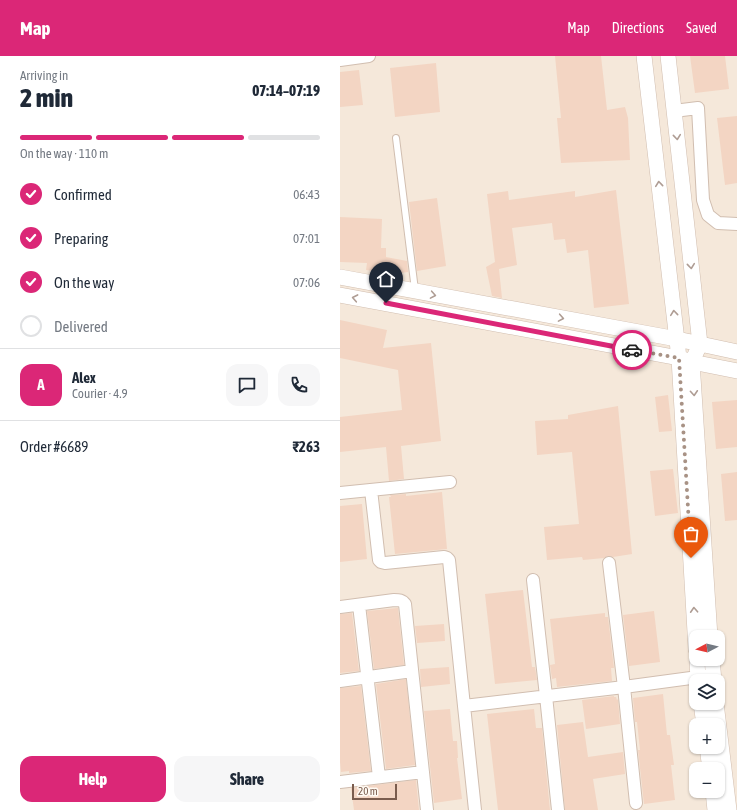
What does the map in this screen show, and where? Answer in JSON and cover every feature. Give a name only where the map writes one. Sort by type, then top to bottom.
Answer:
[{"type":"street","points":[[340,60],[369,56]]},
{"type":"street","points":[[644,56],[676,340],[686,360],[709,630]]},
{"type":"street","points":[[668,56],[700,344],[686,360],[695,630]]},
{"type":"street","points":[[674,111],[698,108],[703,200],[705,207],[708,215],[718,223],[737,224]]},
{"type":"street","points":[[340,277],[737,352]]},
{"type":"street","points":[[340,295],[686,360],[737,371]]},
{"type":"street","points":[[340,493],[450,482]]},
{"type":"street","points":[[371,490],[379,560],[385,563],[444,557],[449,560],[475,810]]},
{"type":"street","points":[[609,563],[636,803]]},
{"type":"street","points":[[533,580],[558,810]]},
{"type":"street","points":[[340,607],[394,600],[403,601],[405,604],[427,810]]},
{"type":"street","points":[[359,605],[379,777]]},
{"type":"street","points":[[340,681],[412,671]]},
{"type":"street","points":[[464,706],[689,680]]},
{"type":"street","points":[[717,710],[729,810]]},
{"type":"street","points":[[340,782],[423,772]]},
{"type":"street","points":[[714,798],[715,810]]},
{"type":"lane","points":[[396,138],[415,291]]},
{"type":"shaded area","points":[[340,56],[737,56],[737,810],[340,810]]},
{"type":"building","points":[[555,56],[601,56],[607,110],[625,107],[628,118],[630,160],[561,163],[557,118],[561,118]]},
{"type":"building","points":[[690,56],[725,56],[729,89],[695,93]]},
{"type":"building","points":[[436,63],[440,112],[395,117],[390,68]]},
{"type":"building","points":[[359,70],[363,105],[340,107],[340,72]]},
{"type":"building","points":[[737,116],[737,183],[725,185],[717,118]]},
{"type":"building","points":[[616,190],[629,304],[594,308],[588,250],[567,253],[565,239],[554,240],[552,223],[512,228],[517,265],[499,269],[502,298],[492,296],[486,267],[495,262],[487,194],[508,191],[509,200],[575,191],[575,197]]},
{"type":"building","points":[[437,198],[446,266],[417,271],[409,202]]},
{"type":"building","points":[[340,217],[382,219],[381,248],[386,248],[386,257],[407,261],[408,272],[394,274],[366,270],[367,263],[340,262]]},
{"type":"building","points":[[340,320],[387,330],[383,348],[431,343],[441,441],[401,446],[404,479],[389,481],[386,447],[340,452],[340,417],[402,410],[398,370],[340,358]]},
{"type":"building","points":[[668,395],[672,431],[659,432],[655,397]]},
{"type":"building","points":[[737,400],[737,447],[716,449],[712,402]]},
{"type":"building","points":[[618,406],[632,554],[583,560],[582,557],[547,560],[544,527],[579,524],[572,452],[537,455],[535,421],[568,419],[568,415]]},
{"type":"building","points":[[673,469],[678,513],[655,516],[650,471]]},
{"type":"building","points":[[737,472],[737,520],[725,521],[721,474]]},
{"type":"building","points":[[442,492],[447,549],[395,554],[390,495],[406,494],[406,496]]},
{"type":"building","points":[[362,504],[367,559],[340,562],[340,506]]},
{"type":"building","points":[[523,590],[532,667],[535,667],[537,680],[495,684],[485,594]]},
{"type":"building","points":[[398,608],[404,665],[374,669],[367,611]]},
{"type":"building","points":[[654,611],[660,662],[629,666],[623,615]]},
{"type":"building","points":[[352,613],[359,671],[340,673],[340,614]]},
{"type":"building","points":[[605,613],[605,617],[608,617],[614,668],[611,668],[612,681],[557,687],[556,678],[552,679],[550,665],[555,664],[550,619]]},
{"type":"building","points":[[444,624],[445,641],[417,643],[415,626]]},
{"type":"building","points":[[449,667],[450,684],[421,687],[420,669]]},
{"type":"building","points":[[406,679],[415,765],[386,769],[376,684]]},
{"type":"building","points":[[361,686],[371,771],[349,773],[349,771],[341,772],[340,688]]},
{"type":"building","points":[[663,694],[667,735],[670,735],[674,765],[671,765],[675,800],[644,804],[638,750],[640,750],[637,722],[635,722],[633,698]]},
{"type":"building","points":[[614,696],[617,700],[618,699],[620,724],[586,729],[582,700]]},
{"type":"building","points":[[450,709],[453,741],[457,741],[457,758],[462,799],[434,803],[424,711]]},
{"type":"building","points":[[534,709],[536,728],[542,728],[550,810],[498,810],[487,714]]},
{"type":"building","points":[[583,722],[588,757],[623,752],[625,774],[593,779],[598,810],[565,810],[557,725]]},
{"type":"building","points":[[416,780],[419,810],[354,810],[351,788]]},
{"type":"way so far","points":[[632,350],[679,358],[691,558]]},
{"type":"route","points":[[386,303],[632,350]]}]
